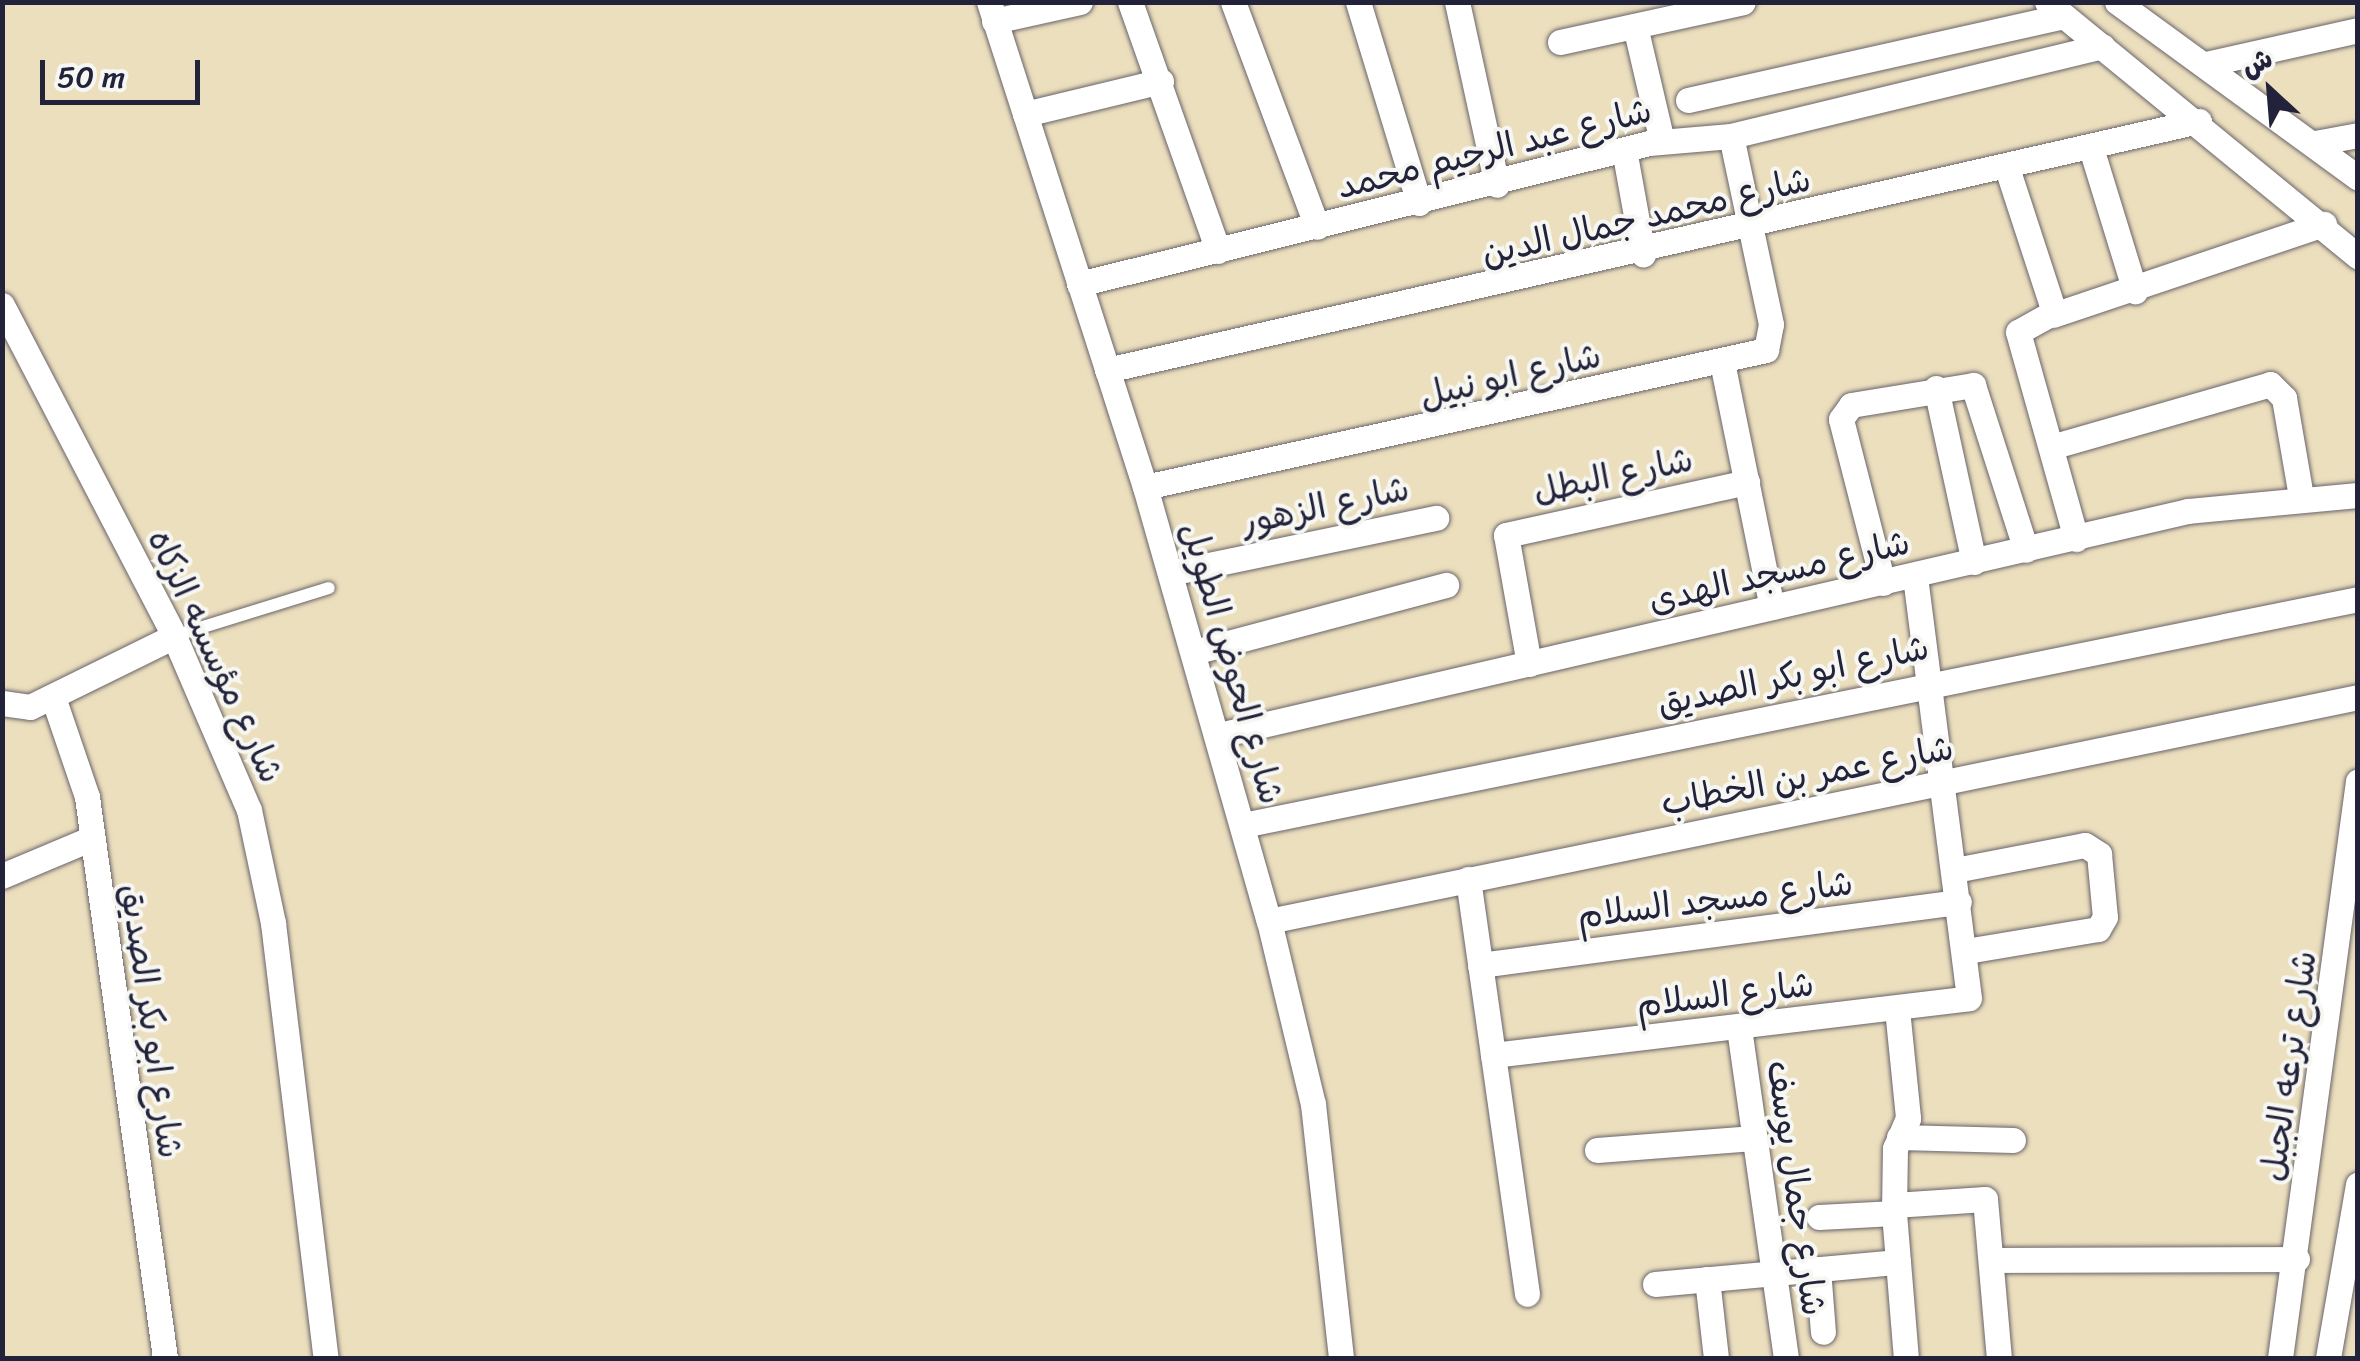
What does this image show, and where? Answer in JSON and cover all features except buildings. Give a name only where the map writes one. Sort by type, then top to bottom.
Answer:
[{"type":"street","points":[[992,12],[1080,2]]},
{"type":"street","points":[[1130,2],[1218,251]]},
{"type":"street","points":[[1233,2],[1317,227]]},
{"type":"street","points":[[1358,2],[1420,203]]},
{"type":"street","points":[[1456,2],[1497,184]]},
{"type":"street","points":[[1560,42],[1743,2]]},
{"type":"street","points":[[2116,2],[2315,143],[2358,178]]},
{"type":"street","points":[[1688,100],[2055,9],[2199,121],[2358,256]]},
{"type":"street","name":"شارع الحوض الطويل","points":[[992,12],[1145,487],[1270,921],[1316,1118],[1341,1358]]},
{"type":"street","points":[[1635,26],[1662,141]]},
{"type":"street","points":[[2206,64],[2358,30]]},
{"type":"street","name":"شارع عبد الرحيم محمد","points":[[1079,284],[1625,154],[1662,141],[1731,136],[2102,46]]},
{"type":"street","points":[[1025,114],[1161,82]]},
{"type":"street","name":"شارع محمد جمال الدين","points":[[1107,370],[1750,230],[2199,121]]},
{"type":"street","points":[[2315,143],[2358,135]]},
{"type":"street","points":[[1731,136],[1750,230]]},
{"type":"street","points":[[2091,148],[2135,291]]},
{"type":"street","points":[[1625,154],[1643,254]]},
{"type":"street","points":[[2007,168],[2053,314]]},
{"type":"street","points":[[2076,539],[2018,332],[2053,314],[2135,291],[2324,224]]},
{"type":"street","name":"شارع ابو نبيل","points":[[1145,487],[1722,362],[1772,342],[1750,230]]},
{"type":"street","name":"شارع مؤسسه الزكاه","points":[[2,305],[174,636],[231,762],[263,868],[326,1358]]},
{"type":"street","points":[[1722,362],[1772,607]]},
{"type":"street","points":[[2051,447],[2270,384],[2284,398],[2302,496]]},
{"type":"street","points":[[1936,388],[1974,562]]},
{"type":"street","points":[[1884,583],[1841,419],[1850,406],[1936,388],[1977,389],[2026,550]]},
{"type":"street","name":"شارع البطل","points":[[1528,664],[1506,535],[1747,482]]},
{"type":"street","name":"شارع مسجد الهدى","points":[[1219,735],[2076,539],[2302,496],[2358,495]]},
{"type":"street","name":"شارع الزهور","points":[[1170,573],[1436,518]]},
{"type":"street","points":[[1914,576],[1932,682],[1955,870],[1967,951],[2098,930],[2106,917],[2099,854],[2085,845],[1955,870]]},
{"type":"street","points":[[1194,652],[1446,586]]},
{"type":"street","name":"شارع ابو بكر الصديق","points":[[1243,824],[2358,599]]},
{"type":"street","points":[[4,706],[52,697],[174,636]]},
{"type":"street","name":"شارع ابو بكر الصديق","points":[[52,697],[87,797],[165,1358]]},
{"type":"street","name":"شارع عمر بن الخطاب","points":[[1270,921],[2358,697]]},
{"type":"street","name":"شارع ترعه الجبل","points":[[2280,1358],[2350,924],[2358,781]]},
{"type":"street","points":[[2,876],[90,839]]},
{"type":"street","points":[[1468,880],[1527,1294]]},
{"type":"street","name":"شارع مسجد السلام","points":[[1480,965],[1960,902]]},
{"type":"street","name":"شارع السلام","points":[[1493,1055],[1964,1001],[1974,988],[1967,951]]},
{"type":"street","points":[[1897,1009],[1908,1118],[1898,1137],[1894,1209],[1906,1358]]},
{"type":"street","name":"شارع جمال يوسف","points":[[1738,1028],[1786,1358]]},
{"type":"street","points":[[1898,1137],[2013,1140]]},
{"type":"street","points":[[1597,1150],[1754,1138]]},
{"type":"street","points":[[2328,1358],[2357,1186]]},
{"type":"street","points":[[1819,1217],[1984,1198],[1999,1358]]},
{"type":"street","points":[[1990,1260],[2296,1258]]},
{"type":"street","points":[[1655,1284],[1898,1262]]},
{"type":"street","points":[[1818,1270],[1824,1332]]},
{"type":"street","points":[[1706,1279],[1716,1358]]},
{"type":"lane","points":[[174,636],[330,588]]}]
